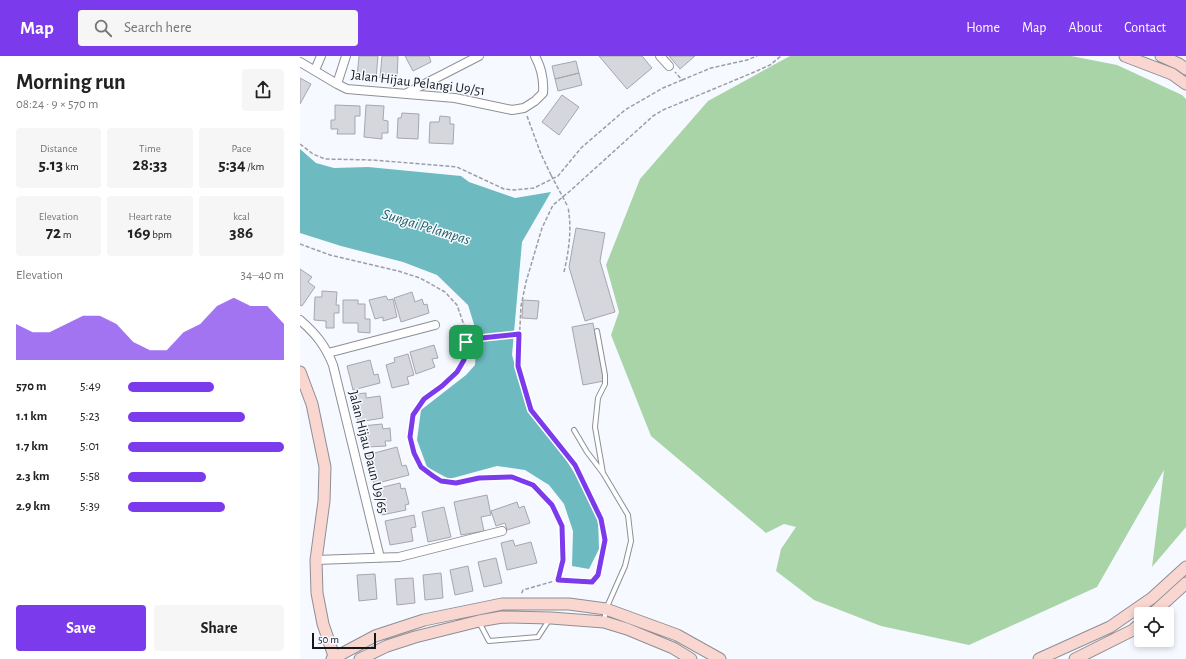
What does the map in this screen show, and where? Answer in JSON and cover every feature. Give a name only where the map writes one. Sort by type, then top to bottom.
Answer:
[{"type":"street","points":[[315,70],[321,56]]},
{"type":"street","points":[[336,84],[346,56]]},
{"type":"street","points":[[406,93],[479,56]]},
{"type":"street","points":[[524,108],[535,101],[543,93],[544,85],[540,65],[535,56]]},
{"type":"street","points":[[660,56],[669,66]]},
{"type":"street","points":[[1125,56],[1172,74],[1186,84]]},
{"type":"street","points":[[1161,56],[1179,64],[1186,69]]},
{"type":"street","name":"Jalan Hijau Pelangi U9/51","points":[[300,62],[347,89],[455,98],[512,110],[524,108]]},
{"type":"street","name":"Jalan Hijau Daun U9/65","points":[[300,320],[312,330],[328,353],[335,373],[380,558]]},
{"type":"street","points":[[328,353],[436,325]]},
{"type":"street","points":[[300,372],[312,404],[325,467],[324,501],[316,560],[317,593],[323,624],[334,659],[375,636],[424,620],[502,604],[569,604],[606,610],[677,635],[720,659]]},
{"type":"street","points":[[316,560],[399,557],[502,531]]},
{"type":"street","points":[[1038,659],[1110,627],[1152,598],[1186,567]]},
{"type":"street","points":[[1160,607],[1186,584]]},
{"type":"street","points":[[360,659],[387,646],[415,637],[479,621],[502,617],[550,618],[604,622],[627,629],[673,648],[691,659]]},
{"type":"street","points":[[1075,659],[1134,629]]},
{"type":"lane","points":[[597,330],[605,375],[605,384],[598,398],[595,427],[603,473]]},
{"type":"lane","points":[[574,430],[587,452],[603,473],[628,515],[631,541],[625,566],[606,610],[604,622]]},
{"type":"lane","points":[[479,621],[489,641],[538,637],[550,618]]},
{"type":"path","points":[[300,144],[312,154],[326,159],[373,160],[457,168],[504,188],[514,190],[534,188],[558,176],[581,148],[625,110],[663,88],[711,68],[758,56]]},
{"type":"path","points":[[519,604],[520,596],[523,590],[558,580],[592,582],[598,575],[605,540],[601,519],[575,465],[531,410],[518,366],[521,306],[526,282],[542,228],[552,205],[570,191],[653,116],[663,110],[770,65],[781,56]]},
{"type":"path","points":[[669,66],[682,80]]},
{"type":"path","points":[[524,108],[541,154],[568,207],[571,221],[569,247],[564,272]]},
{"type":"path","points":[[300,244],[330,255],[398,271],[420,278],[445,292],[457,305],[464,325],[466,342],[464,360],[457,372],[442,386],[424,399],[413,415],[410,437],[414,453],[421,467],[441,481],[456,483],[479,478],[512,477],[533,485],[552,505],[562,526],[563,560],[558,580]]},
{"type":"path","points":[[466,342],[472,339],[519,334]]},
{"type":"green space","points":[[790,56],[1071,56],[1117,65],[1182,95],[1186,99],[1186,527],[1152,567],[1164,470],[1097,587],[969,645],[881,626],[814,600],[776,571],[781,549],[796,527],[784,524],[766,533],[651,436],[611,335],[619,312],[606,265],[640,179],[708,101]]},
{"type":"water","name":"Sungai Pelampas","points":[[300,149],[316,163],[334,168],[368,167],[461,176],[469,182],[515,198],[551,192],[522,242],[512,355],[528,412],[559,449],[586,491],[598,518],[599,549],[589,569],[572,566],[573,531],[564,504],[549,485],[525,470],[497,466],[449,479],[427,467],[417,440],[421,410],[466,375],[475,365],[477,334],[468,305],[437,275],[403,262],[341,246],[300,233]]},
{"type":"building","points":[[359,56],[378,56],[376,79],[357,77]]},
{"type":"building","points":[[382,56],[398,56],[397,79],[380,78]]},
{"type":"building","points":[[405,56],[429,56],[431,62],[413,71]]},
{"type":"building","points":[[599,56],[642,56],[652,68],[627,89]]},
{"type":"building","points":[[669,56],[695,56],[680,69]]},
{"type":"building","points":[[576,61],[579,73],[555,79],[552,66]]},
{"type":"building","points":[[579,73],[582,85],[558,91],[555,79]]},
{"type":"building","points":[[300,78],[311,84],[300,104]]},
{"type":"building","points":[[562,95],[579,107],[559,135],[542,122]]},
{"type":"building","points":[[335,105],[360,106],[360,116],[355,116],[355,134],[337,134],[338,129],[331,129],[331,120],[335,120]]},
{"type":"building","points":[[366,105],[384,106],[383,120],[388,121],[388,133],[382,133],[382,139],[364,137]]},
{"type":"building","points":[[402,113],[419,114],[418,139],[397,138],[398,118],[401,118]]},
{"type":"building","points":[[440,116],[450,117],[450,124],[454,124],[453,144],[429,143],[430,122],[439,122]]},
{"type":"building","points":[[576,228],[605,233],[600,261],[615,312],[585,321],[569,267]]},
{"type":"building","points":[[300,269],[312,277],[308,282],[315,287],[302,306],[300,305]]},
{"type":"building","points":[[322,291],[337,292],[336,305],[339,305],[339,313],[334,313],[334,328],[326,328],[326,321],[314,320],[315,297],[322,297]]},
{"type":"building","points":[[412,292],[415,302],[422,299],[424,305],[427,304],[429,313],[401,322],[394,298]]},
{"type":"building","points":[[386,296],[388,300],[393,299],[397,317],[383,321],[383,317],[375,319],[369,300]]},
{"type":"building","points":[[343,300],[358,300],[358,304],[365,304],[365,319],[370,319],[370,333],[358,332],[358,323],[343,323]]},
{"type":"building","points":[[523,300],[539,301],[537,319],[522,318]]},
{"type":"building","points":[[593,323],[604,381],[583,385],[572,327]]},
{"type":"building","points":[[434,345],[438,358],[432,359],[435,367],[416,374],[410,352]]},
{"type":"building","points":[[408,354],[414,375],[407,377],[409,384],[392,388],[386,365],[395,362],[394,358]]},
{"type":"building","points":[[370,360],[374,375],[378,374],[380,383],[353,390],[347,366]]},
{"type":"building","points":[[366,393],[366,398],[380,396],[383,418],[358,422],[354,394]]},
{"type":"building","points":[[382,424],[383,429],[390,428],[391,441],[385,441],[386,446],[367,447],[367,439],[363,439],[362,426]]},
{"type":"building","points":[[397,447],[402,466],[406,465],[409,475],[374,484],[367,455]]},
{"type":"building","points":[[400,483],[401,489],[405,488],[409,504],[405,505],[406,510],[382,515],[375,489]]},
{"type":"building","points":[[487,495],[491,515],[481,517],[484,531],[461,535],[454,502]]},
{"type":"building","points":[[517,502],[519,508],[524,506],[530,523],[507,530],[505,523],[496,526],[491,511]]},
{"type":"building","points":[[444,507],[451,537],[428,542],[422,512]]},
{"type":"building","points":[[414,515],[416,527],[411,528],[413,541],[390,545],[385,521]]},
{"type":"building","points":[[513,540],[515,546],[531,542],[537,563],[507,570],[501,543]]},
{"type":"building","points":[[496,558],[502,583],[484,587],[478,562]]},
{"type":"building","points":[[468,566],[473,591],[455,595],[450,570]]},
{"type":"building","points":[[441,573],[443,598],[425,600],[423,575]]},
{"type":"building","points":[[375,574],[377,599],[359,601],[357,575]]},
{"type":"building","points":[[413,578],[415,603],[397,605],[395,579]]},
{"type":"route","points":[[519,334],[518,366],[531,410],[575,465],[601,519],[605,540],[598,575],[592,582],[558,580],[563,560],[562,526],[552,505],[533,485],[512,477],[479,478],[456,483],[441,481],[421,467],[414,453],[410,437],[413,415],[424,399],[442,386],[457,372],[464,360],[466,342],[472,339],[519,334]]}]
